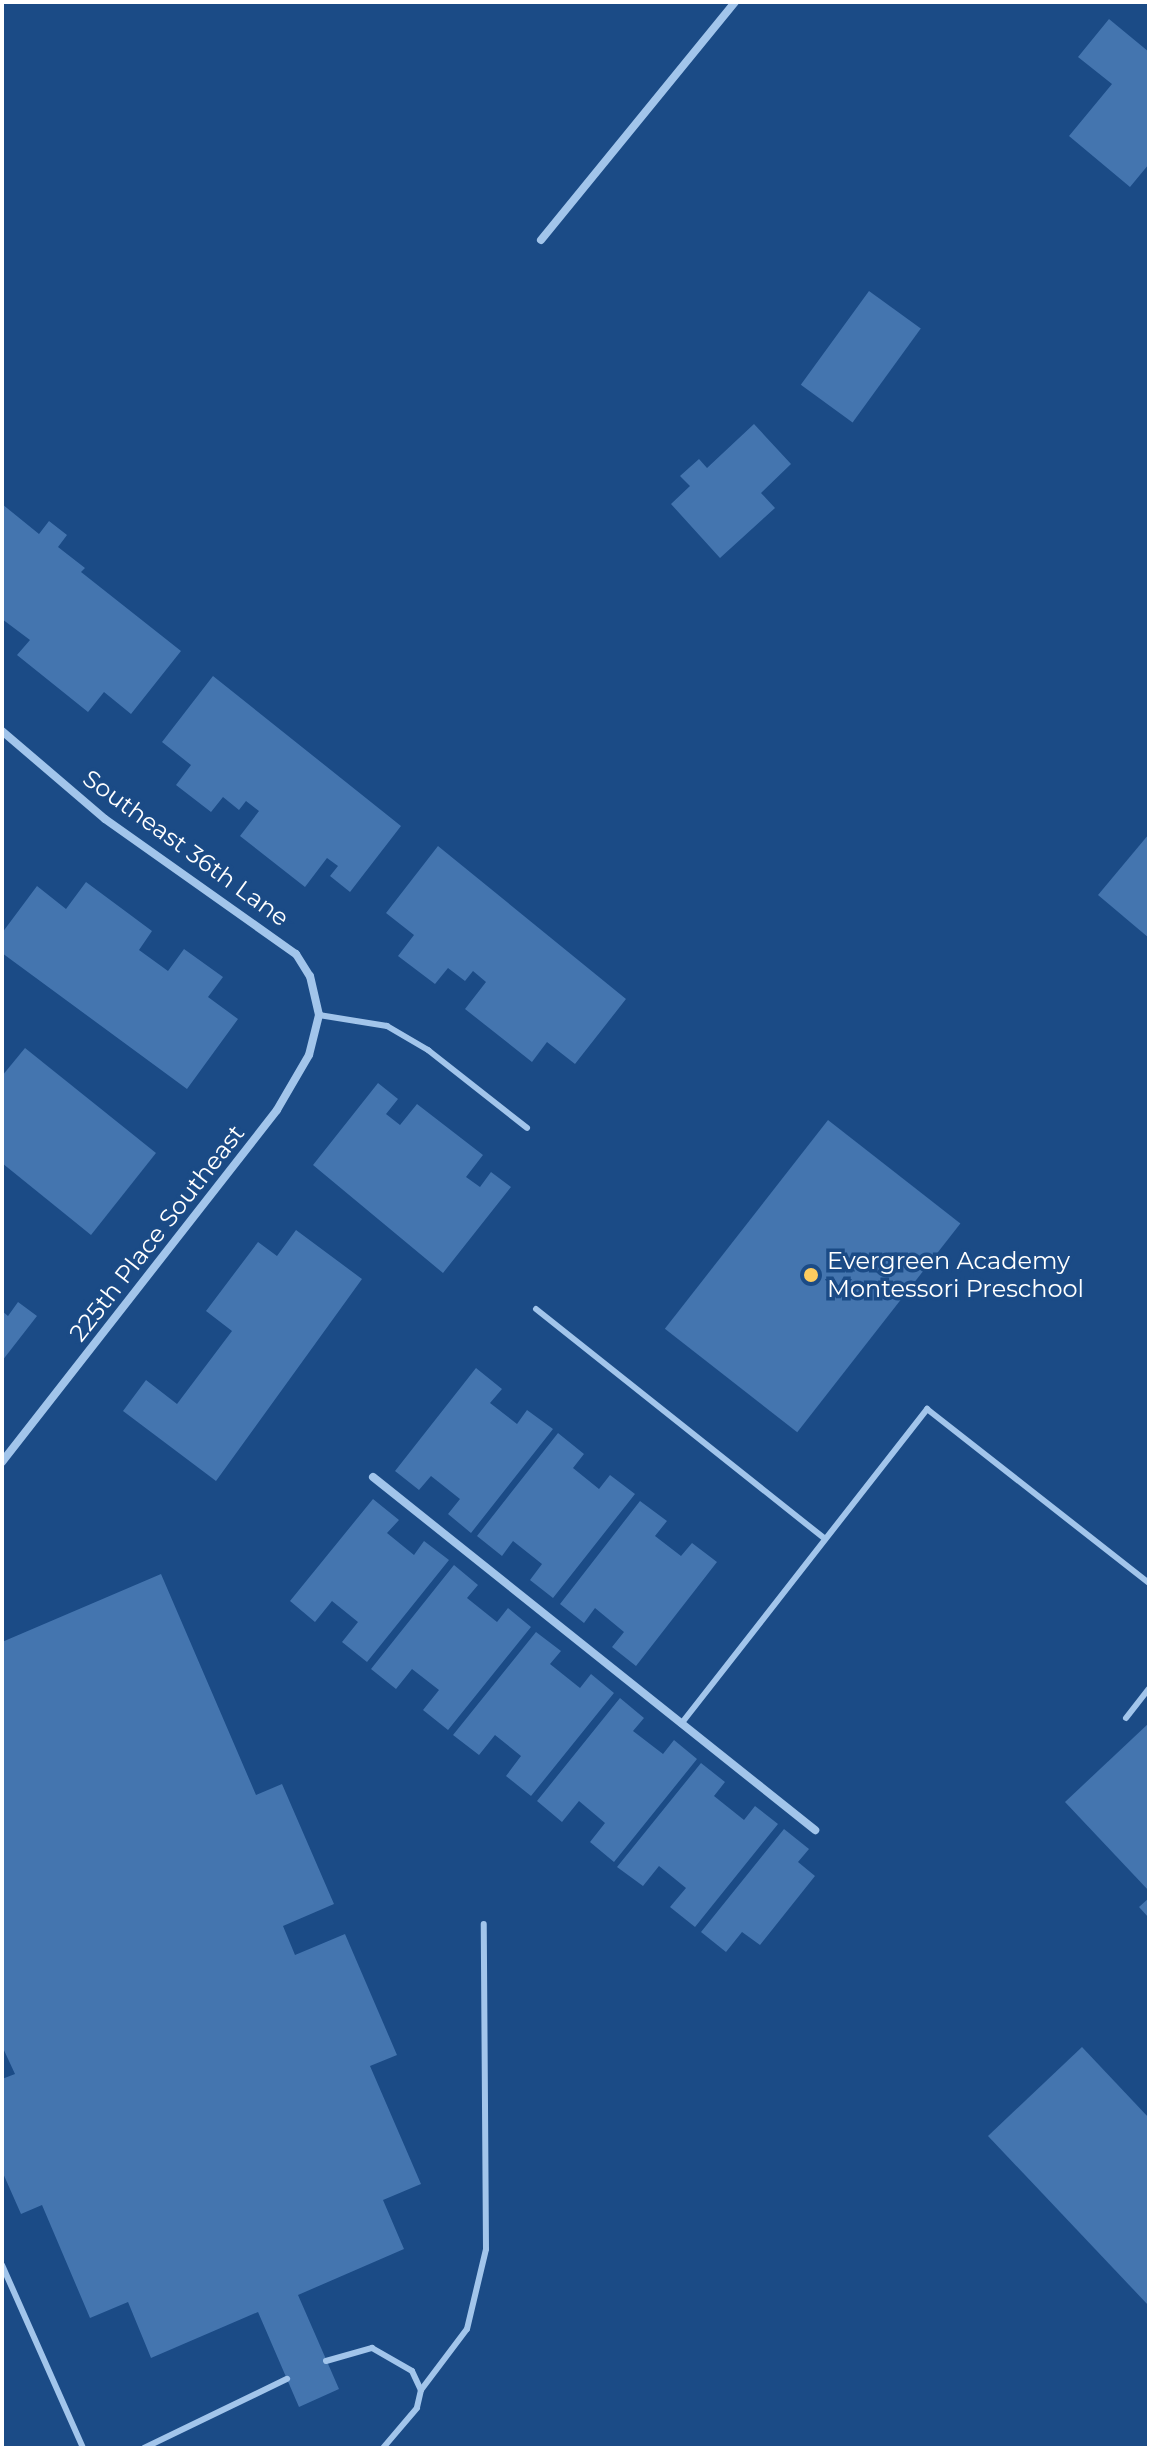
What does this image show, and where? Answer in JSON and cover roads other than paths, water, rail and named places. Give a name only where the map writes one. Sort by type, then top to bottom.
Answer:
[{"type":"street","points":[[541,240],[735,2]]},
{"type":"street","name":"Southeast 36th Lane","points":[[2,731],[105,819],[296,954],[310,976],[319,1015]]},
{"type":"street","name":"225th Place Southeast","points":[[2,1462],[277,1110],[309,1055],[319,1015]]},
{"type":"street","points":[[373,1477],[815,1830]]},
{"type":"lane","points":[[319,1015],[387,1026],[428,1050],[527,1128]]},
{"type":"lane","points":[[536,1309],[825,1539]]},
{"type":"lane","points":[[681,1724],[927,1409],[1149,1583]]},
{"type":"lane","points":[[1126,1718],[1149,1689]]},
{"type":"lane","points":[[383,2448],[417,2408],[421,2390],[467,2329],[486,2249],[484,1924]]},
{"type":"lane","points":[[2,2265],[83,2448]]},
{"type":"lane","points":[[326,2361],[372,2348],[412,2371],[421,2390]]},
{"type":"lane","points":[[144,2448],[287,2379]]},
{"type":"place","name":"Evergreen Academy Montessori Preschool","points":[[811,1275]]}]
